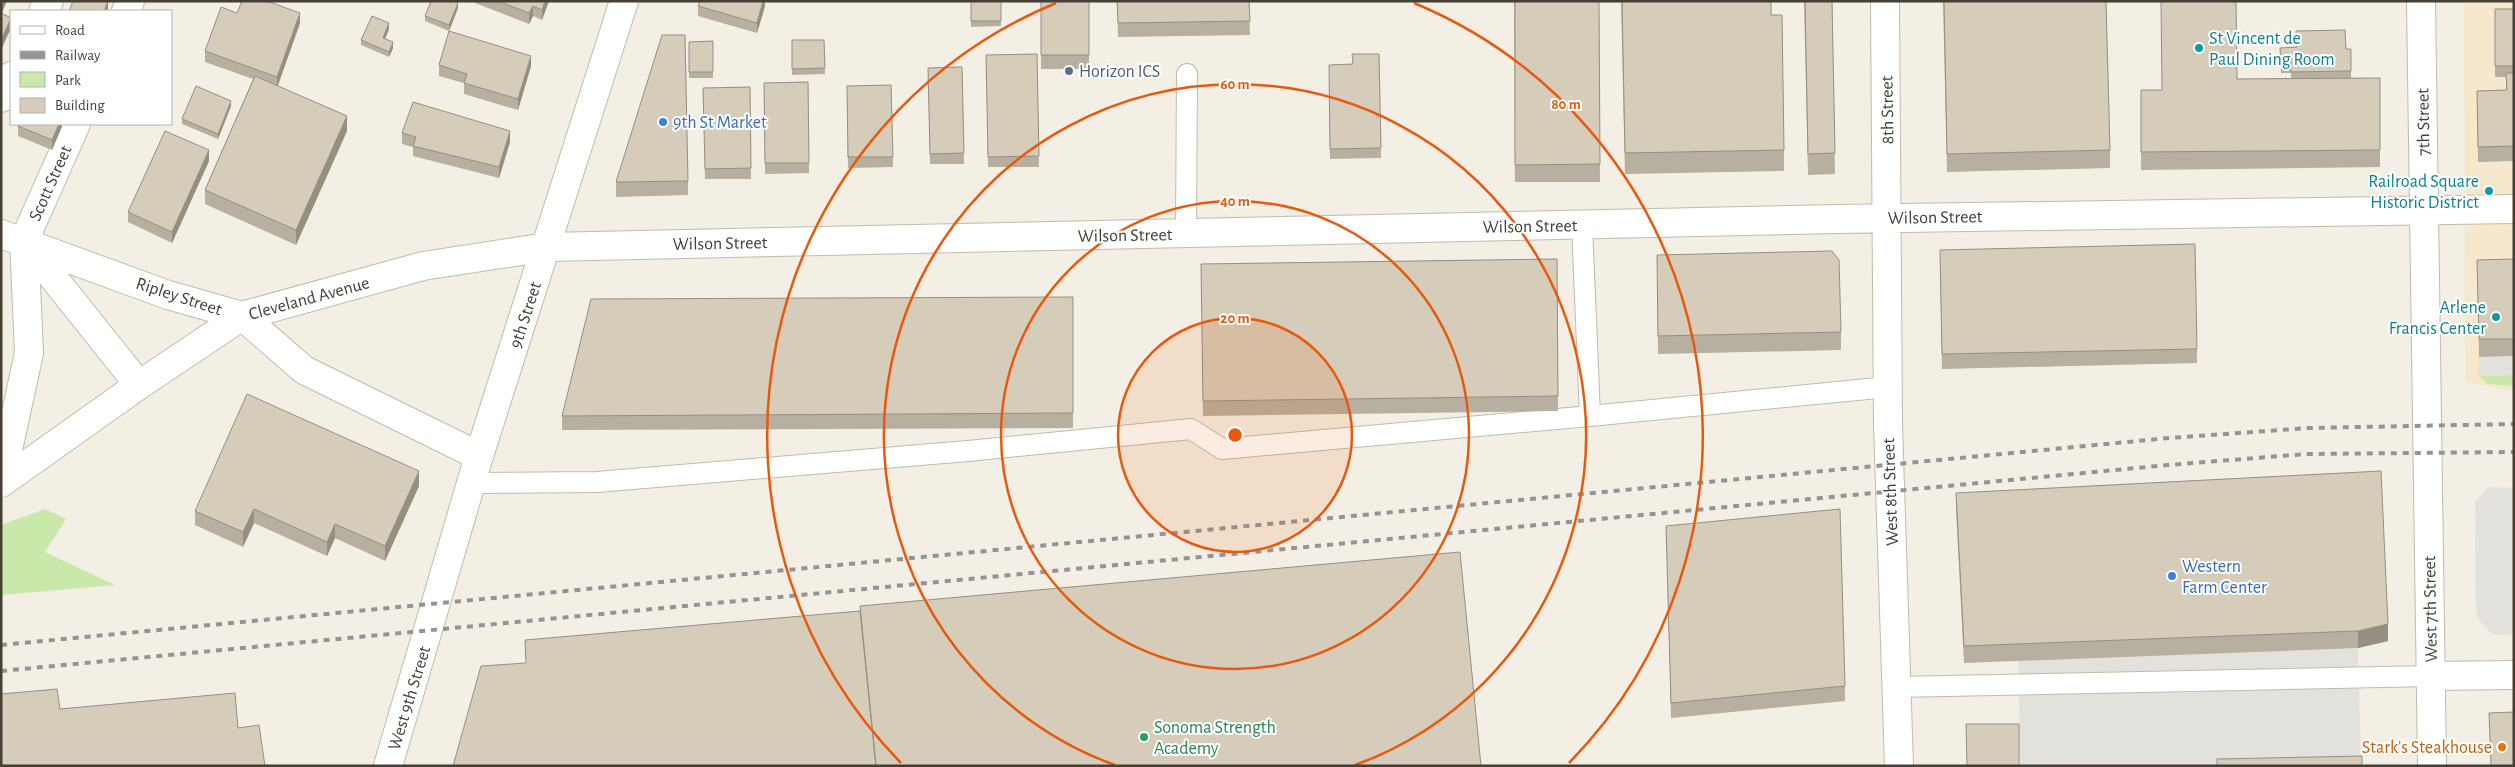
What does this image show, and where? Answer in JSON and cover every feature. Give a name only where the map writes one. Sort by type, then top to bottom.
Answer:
[{"type":"street","name":"9th Street","points":[[429,630],[479,456],[624,1]]},
{"type":"street","name":"8th Street","points":[[1885,1],[1888,218]]},
{"type":"street","name":"7th Street","points":[[2421,1],[2427,453]]},
{"type":"street","points":[[1,98],[10,78]]},
{"type":"street","name":"Scott Street","points":[[13,238],[75,125]]},
{"type":"street","name":"Wilson Street","points":[[546,247],[1888,218],[2514,209]]},
{"type":"street","name":"West 8th Street","points":[[1888,218],[1888,387],[1898,766]]},
{"type":"street","points":[[13,238],[138,385]]},
{"type":"street","points":[[1,482],[29,352],[13,238]]},
{"type":"street","name":"Ripley Street","points":[[13,238],[168,295],[242,316],[304,370],[479,456]]},
{"type":"street","name":"Cleveland Avenue","points":[[1,482],[138,385],[242,316],[423,266],[546,247]]},
{"type":"street","name":"West 7th Street","points":[[2427,453],[2432,766]]},
{"type":"street","name":"West 9th Street","points":[[388,766],[429,630]]},
{"type":"street","points":[[2431,676],[2514,675]]},
{"type":"lane","points":[[1186,233],[1187,74]]},
{"type":"lane","points":[[1582,225],[1590,416]]},
{"type":"lane","points":[[471,482],[597,482],[968,452],[1191,429],[1222,449],[1888,387]]},
{"type":"lane","points":[[1896,687],[2431,676]]},
{"type":"shaded area","name":"Railroad Square Historic District","points":[[2464,1],[2514,1],[2514,393],[2465,381]]},
{"type":"shaded area","points":[[2514,356],[2514,375],[2478,376],[2479,357]]},
{"type":"shaded area","points":[[2489,487],[2514,488],[2514,635],[2492,634],[2479,620],[2476,611],[2475,502]]},
{"type":"shaded area","points":[[2358,648],[2361,764],[2020,766],[2018,656]]},
{"type":"green space","points":[[2514,375],[2514,386],[2488,384],[2478,376]]},
{"type":"green space","points":[[45,509],[66,519],[45,552],[115,585],[1,595],[1,525]]},
{"type":"building","points":[[73,1],[108,1],[104,10],[69,10]]},
{"type":"building","points":[[242,1],[267,1],[300,13],[277,77],[205,51],[221,7],[237,13]]},
{"type":"building","points":[[431,1],[454,1],[458,3],[449,25],[425,16]]},
{"type":"building","points":[[498,1],[545,1],[542,10],[533,6],[529,13]]},
{"type":"building","points":[[700,1],[763,1],[757,23],[698,6]]},
{"type":"building","points":[[971,1],[1001,1],[1001,21],[971,21]]},
{"type":"building","points":[[1041,1],[1089,1],[1089,55],[1041,55]]},
{"type":"building","points":[[1117,1],[1249,1],[1250,21],[1118,23]]},
{"type":"building","points":[[1515,1],[1599,1],[1600,164],[1515,165]]},
{"type":"building","points":[[1622,1],[1771,1],[1771,15],[1782,15],[1784,150],[1625,153]]},
{"type":"building","points":[[1805,1],[1832,1],[1835,153],[1808,154]]},
{"type":"building","points":[[1944,1],[2106,1],[2110,150],[1947,154]]},
{"type":"building","name":"St Vincent de Paul Dining Room","points":[[2161,1],[2236,1],[2237,79],[2380,78],[2380,150],[2141,152],[2141,90],[2162,90]]},
{"type":"building","points":[[2495,9],[2514,9],[2514,66],[2495,66]]},
{"type":"building","points":[[1,13],[10,18],[10,20],[1,40]]},
{"type":"building","points":[[372,16],[389,23],[383,38],[393,42],[389,52],[361,40]]},
{"type":"building","points":[[2345,30],[2346,49],[2351,49],[2351,71],[2291,72],[2291,63],[2281,63],[2280,48],[2297,47],[2296,31]]},
{"type":"building","points":[[449,31],[531,56],[518,99],[464,83],[467,74],[439,65]]},
{"type":"building","name":"9th St Market","points":[[662,35],[685,35],[688,181],[616,182]]},
{"type":"building","points":[[792,40],[824,40],[825,68],[792,69]]},
{"type":"building","points":[[713,41],[713,72],[689,72],[689,42]]},
{"type":"building","points":[[1037,54],[1039,156],[988,157],[986,55]]},
{"type":"building","points":[[1352,54],[1379,54],[1381,148],[1330,149],[1329,65],[1353,64]]},
{"type":"building","points":[[962,67],[964,153],[930,154],[928,68]]},
{"type":"building","points":[[2506,73],[2514,73],[2514,146],[2478,147],[2477,91],[2507,90]]},
{"type":"building","points":[[255,76],[347,116],[296,230],[205,190]]},
{"type":"building","points":[[808,82],[809,163],[765,163],[764,83]]},
{"type":"building","points":[[891,85],[893,157],[848,157],[847,86]]},
{"type":"building","points":[[196,86],[231,101],[218,134],[182,119]]},
{"type":"building","points":[[750,87],[751,168],[705,169],[703,88]]},
{"type":"building","points":[[413,102],[510,131],[499,167],[413,146],[416,137],[402,133]]},
{"type":"building","points":[[18,125],[59,125],[52,140]]},
{"type":"building","points":[[165,131],[209,150],[172,232],[128,212]]},
{"type":"building","points":[[2195,244],[2197,349],[1942,354],[1940,250]]},
{"type":"building","points":[[1832,251],[1839,260],[1841,332],[1658,336],[1657,255]]},
{"type":"building","points":[[1557,259],[1558,396],[1203,401],[1201,264]]},
{"type":"building","name":"Arlene Francis Center","points":[[2514,259],[2514,339],[2479,339],[2477,260]]},
{"type":"building","points":[[1073,297],[1073,413],[562,416],[591,299]]},
{"type":"building","points":[[247,394],[419,471],[385,546],[335,524],[327,542],[254,509],[243,532],[195,511]]},
{"type":"building","name":"Western Farm Center","points":[[2381,471],[2388,624],[2358,631],[1964,646],[1956,493]]},
{"type":"building","points":[[1840,509],[1845,686],[1671,703],[1666,526]]},
{"type":"building","points":[[1460,552],[1481,766],[876,766],[860,606]]},
{"type":"building","points":[[860,611],[876,766],[453,766],[481,666],[526,663],[525,640]]},
{"type":"building","points":[[57,689],[60,709],[235,693],[238,728],[259,725],[265,766],[1,766],[1,694]]},
{"type":"building","name":"Stark's Steakhouse","points":[[2514,712],[2514,766],[2491,766],[2489,713]]},
{"type":"building","points":[[1966,724],[2019,724],[2019,766],[1967,766]]},
{"type":"building","points":[[2362,756],[2362,766],[2217,766],[2217,759]]},
{"type":"railway","points":[[1,645],[2169,438],[2309,428],[2514,424]]},
{"type":"railway","points":[[1,671],[2168,465],[2306,454],[2514,452]]},
{"type":"place","name":"St Vincent de Paul Dining Room","points":[[2199,48]]},
{"type":"place","name":"Horizon ICS","points":[[1069,71]]},
{"type":"place","name":"9th St Market","points":[[663,122]]},
{"type":"place","name":"Railroad Square Historic District","points":[[2489,191]]},
{"type":"place","name":"Arlene Francis Center","points":[[2496,317]]},
{"type":"place","name":"Western Farm Center","points":[[2172,576]]},
{"type":"place","name":"Sonoma Strength Academy","points":[[1144,737]]},
{"type":"place","name":"Stark's Steakhouse","points":[[2502,747]]}]
